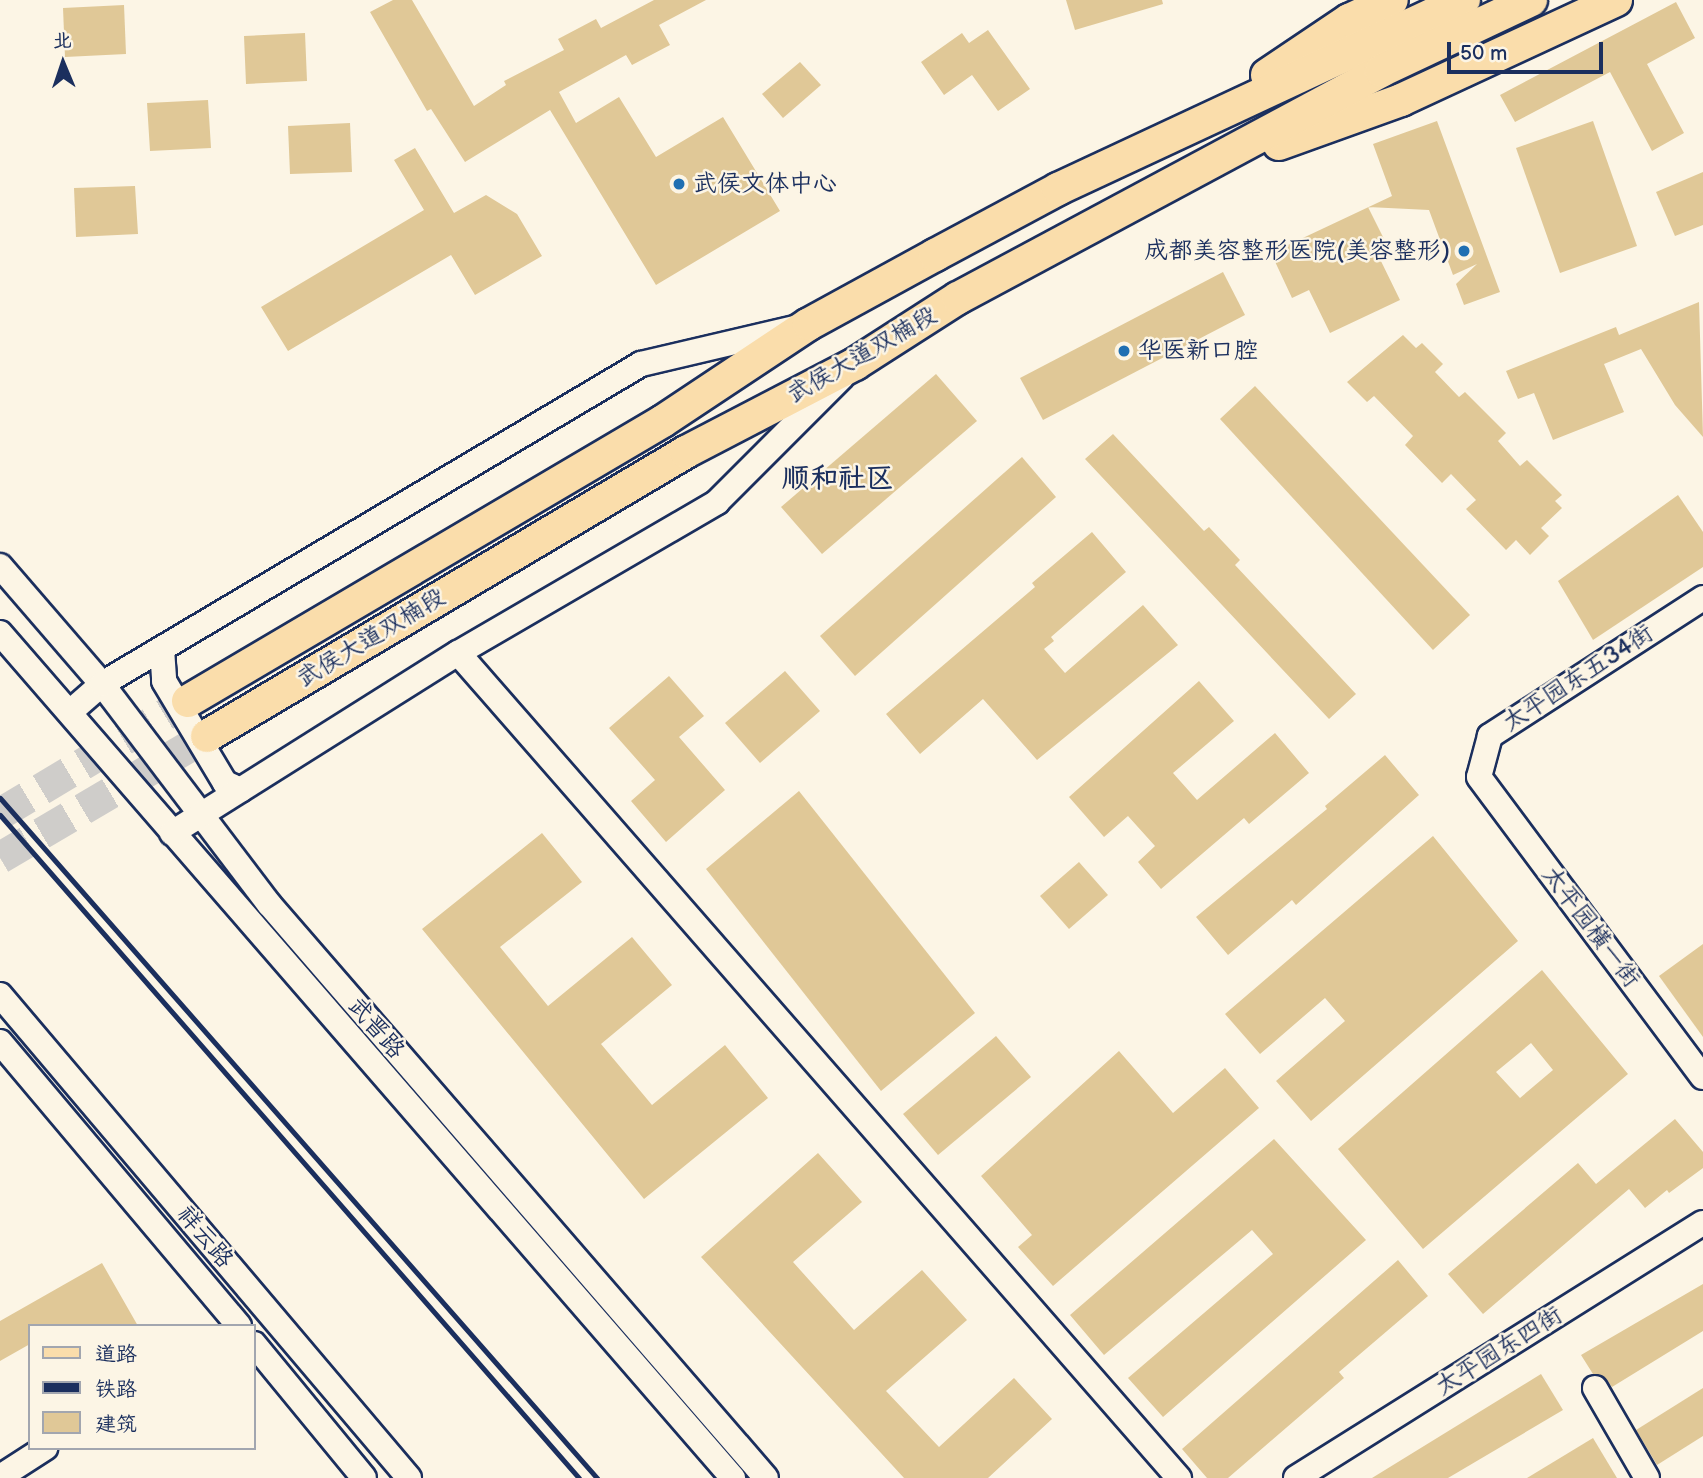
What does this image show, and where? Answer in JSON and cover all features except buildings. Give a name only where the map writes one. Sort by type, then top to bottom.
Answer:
[{"type":"main road","name":"武侯大道双楠段","points":[[207,736],[685,452],[855,364],[958,298],[1182,178],[1464,0]]},
{"type":"main road","name":"武侯大道双楠段","points":[[188,701],[663,421],[809,324],[1058,189],[1185,130],[1531,0]]},
{"type":"main road","points":[[1182,178],[1401,100],[1616,0]]},
{"type":"main road","points":[[1185,130],[1349,20],[1386,1]]},
{"type":"street","points":[[70,712],[102,684],[641,364],[809,324]]},
{"type":"street","points":[[172,833],[458,653],[717,502],[855,364]]},
{"type":"street","name":"武晋路","points":[[0,566],[102,684],[269,904],[766,1478]]},
{"type":"street","name":"太平园东五34街","points":[[1479,777],[1490,736],[1703,598]]},
{"type":"street","name":"武晋路","points":[[0,633],[733,1478]]},
{"type":"street","points":[[162,649],[164,681],[225,783],[240,790]]},
{"type":"street","points":[[458,653],[1179,1478]]},
{"type":"street","name":"太平园横一街","points":[[1479,777],[1703,1077]]},
{"type":"street","name":"祥云路","points":[[0,995],[409,1478]]},
{"type":"street","name":"祥云路","points":[[0,1042],[237,1324]]},
{"type":"street","name":"太平园东四街","points":[[1296,1478],[1703,1223]]},
{"type":"street","points":[[256,1346],[364,1478]]},
{"type":"street","points":[[1595,1388],[1647,1478]]},
{"type":"street","points":[[0,1476],[42,1450]]},
{"type":"tunnel","points":[[0,814],[188,701]]},
{"type":"tunnel","points":[[0,858],[207,736]]},
{"type":"railway","points":[[0,798],[597,1478]]},
{"type":"railway","points":[[0,815],[579,1478]]},
{"type":"place","name":"武侯文体中心","points":[[679,184]]},
{"type":"place","name":"成都美容整形医院(美容整形)","points":[[1464,251]]},
{"type":"place","name":"华医新口腔","points":[[1124,351]]},
{"type":"district","name":"顺和社区","points":[[838,479]]}]
